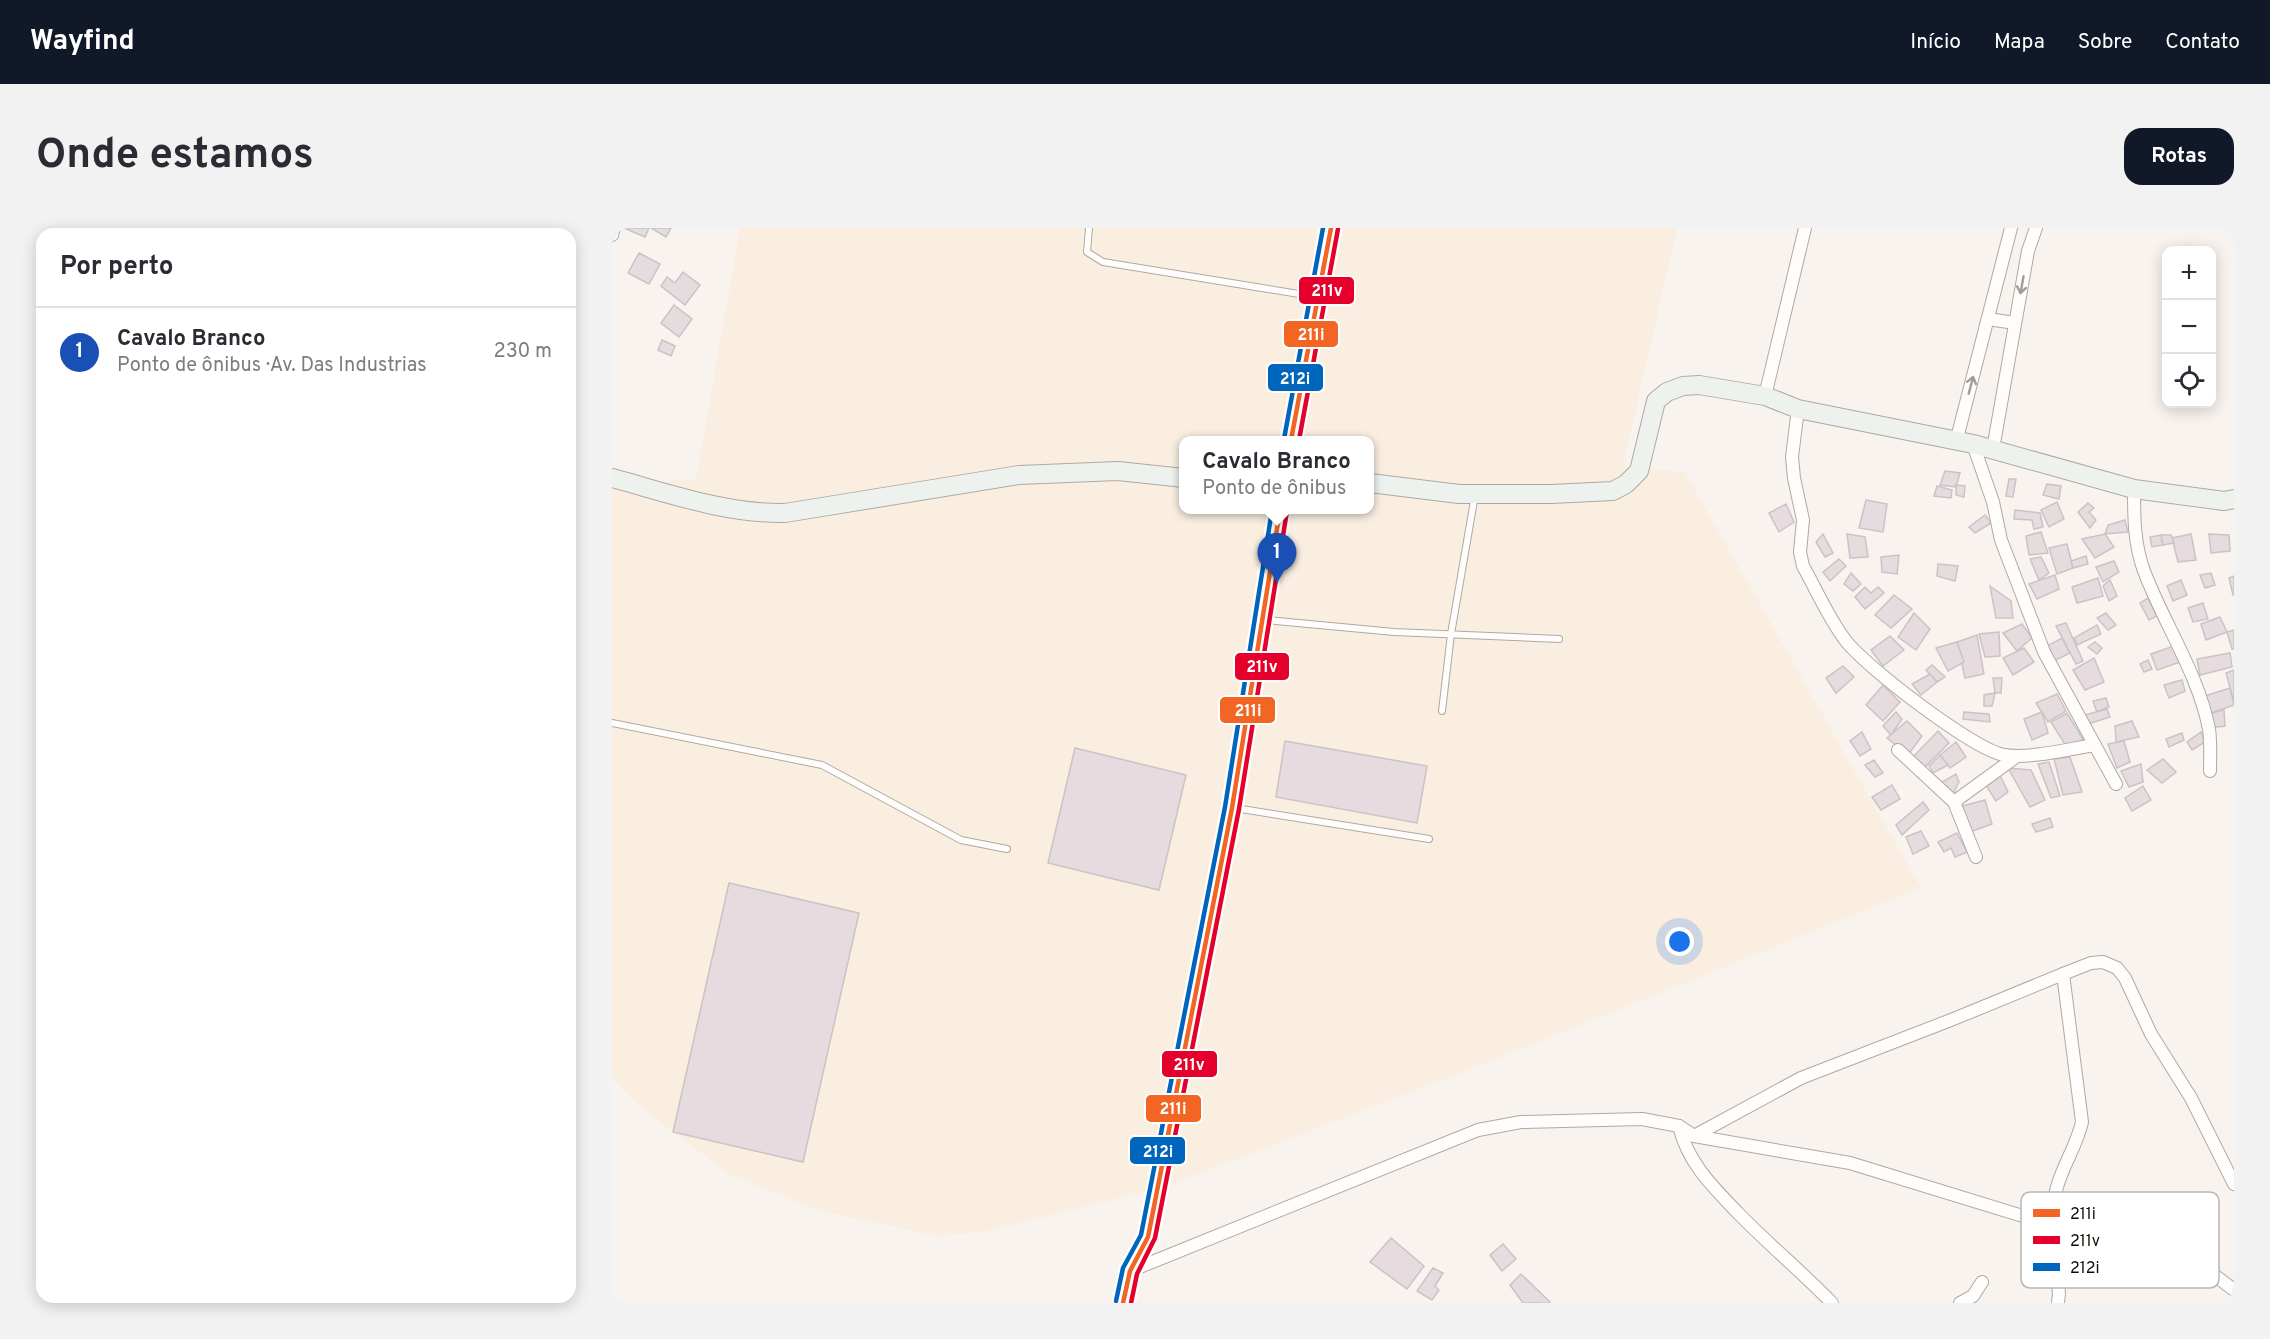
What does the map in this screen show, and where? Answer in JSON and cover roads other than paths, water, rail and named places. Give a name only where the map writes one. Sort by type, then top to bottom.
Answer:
[{"type":"street","points":[[612,235],[614,228]]},
{"type":"street","points":[[1293,436],[1331,228]]},
{"type":"street","points":[[1765,396],[1805,228]]},
{"type":"street","points":[[2012,228],[1988,319],[1964,443],[1993,502],[2001,540],[2044,652],[2116,784]]},
{"type":"street","points":[[1993,449],[2028,251],[2036,228]]},
{"type":"street","points":[[1988,319],[2015,323]]},
{"type":"street","points":[[1374,483],[1459,494],[1613,491],[1626,484],[1639,471],[1656,401],[1667,392],[1683,386],[1699,385],[1765,396],[1798,409],[1993,449],[2134,489],[2224,501],[2234,499]]},
{"type":"street","points":[[1798,409],[1792,457],[1803,520],[1801,559],[1846,641],[1870,666],[1926,709],[1976,743],[1996,753],[2017,756],[2095,745]]},
{"type":"street","points":[[612,478],[719,507],[766,513],[807,509],[1018,475],[1118,471],[1179,477]]},
{"type":"street","points":[[2134,489],[2135,534],[2143,569],[2190,672],[2203,709],[2209,731],[2210,771]]},
{"type":"street","points":[[1123,1303],[1130,1270],[1148,1238],[1232,808],[1279,514]]},
{"type":"street","points":[[1898,750],[1954,802],[1976,857]]},
{"type":"street","points":[[1954,802],[2017,756]]},
{"type":"street","points":[[1695,1136],[1801,1078],[2091,963],[2103,962],[2117,968],[2125,978],[2151,1034],[2191,1098],[2234,1184]]},
{"type":"street","points":[[2056,1192],[2082,1122],[2063,974]]},
{"type":"street","points":[[1130,1270],[1478,1130],[1521,1122],[1642,1119],[1679,1126],[1695,1136],[1850,1163],[2021,1215]]},
{"type":"street","points":[[1679,1126],[1689,1156],[1712,1188],[1775,1251],[1832,1303]]},
{"type":"street","points":[[2219,1279],[2234,1290]]},
{"type":"street","points":[[1960,1303],[1972,1296],[1982,1282]]},
{"type":"street","points":[[2058,1288],[2058,1303]]},
{"type":"lane","points":[[1089,228],[1087,252],[1103,262],[1317,297]]},
{"type":"lane","points":[[1442,711],[1451,634],[1475,494]]},
{"type":"lane","points":[[1262,620],[1394,632],[1559,639]]},
{"type":"lane","points":[[612,723],[822,765],[961,840],[1007,849]]},
{"type":"lane","points":[[1232,808],[1429,839]]},
{"type":"place","name":"Cavalo Branco","points":[[1277,583]]}]
